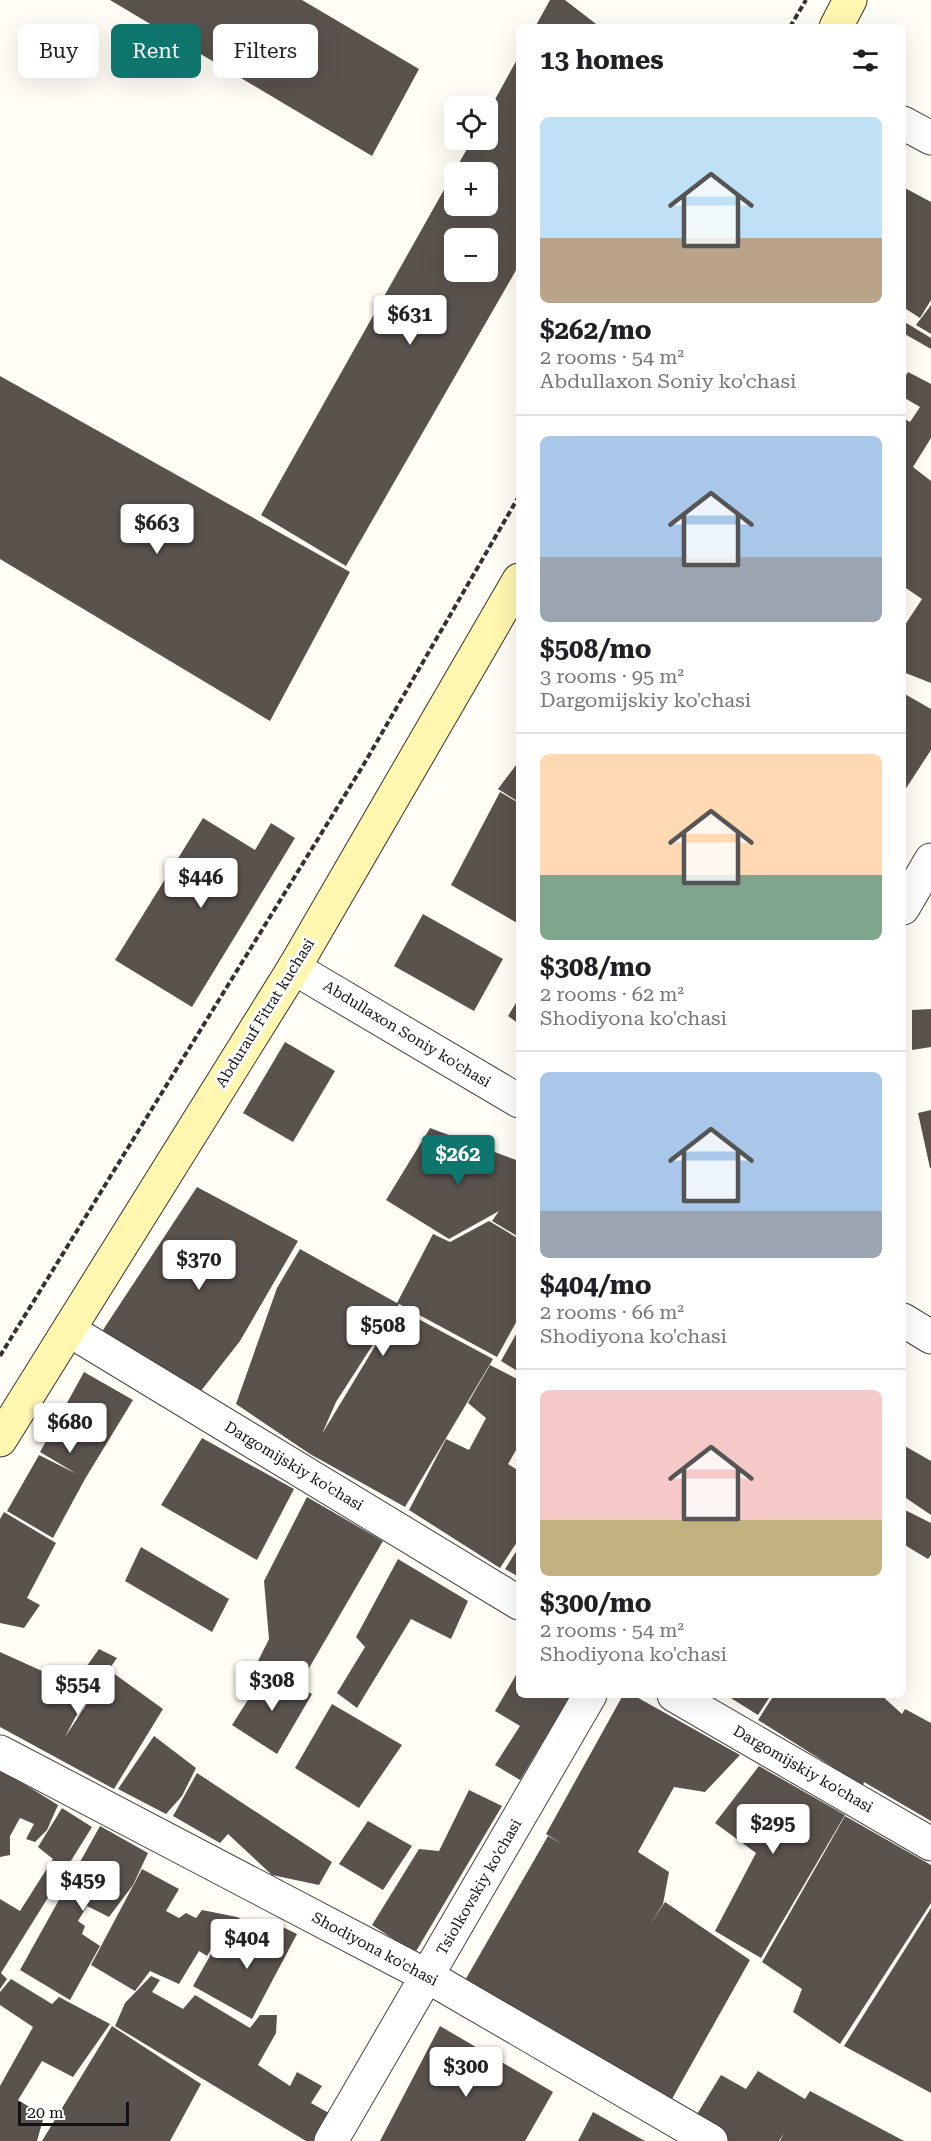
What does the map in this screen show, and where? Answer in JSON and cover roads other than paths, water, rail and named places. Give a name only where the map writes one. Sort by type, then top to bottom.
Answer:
[{"type":"street","points":[[838,24],[850,0]]},
{"type":"street","points":[[906,125],[931,138]]},
{"type":"street","name":"Abdurauf Fitrat kuchasi","points":[[0,1440],[294,968],[516,585]]},
{"type":"street","points":[[906,903],[931,860]]},
{"type":"street","name":"Abdullaxon Soniy ko'chasi","points":[[294,968],[516,1099]]},
{"type":"street","points":[[906,1322],[931,1336]]},
{"type":"street","name":"Dargomijskiy ko'chasi","points":[[69,1330],[516,1601]]},
{"type":"street","name":"Tsiolkovskiy ko'chasi","points":[[332,2141],[588,1698]]},
{"type":"street","name":"Dargomijskiy ko'chasi","points":[[680,1698],[931,1844]]},
{"type":"street","name":"Shodiyona ko'chasi","points":[[0,1752],[427,1976],[711,2141]]}]
